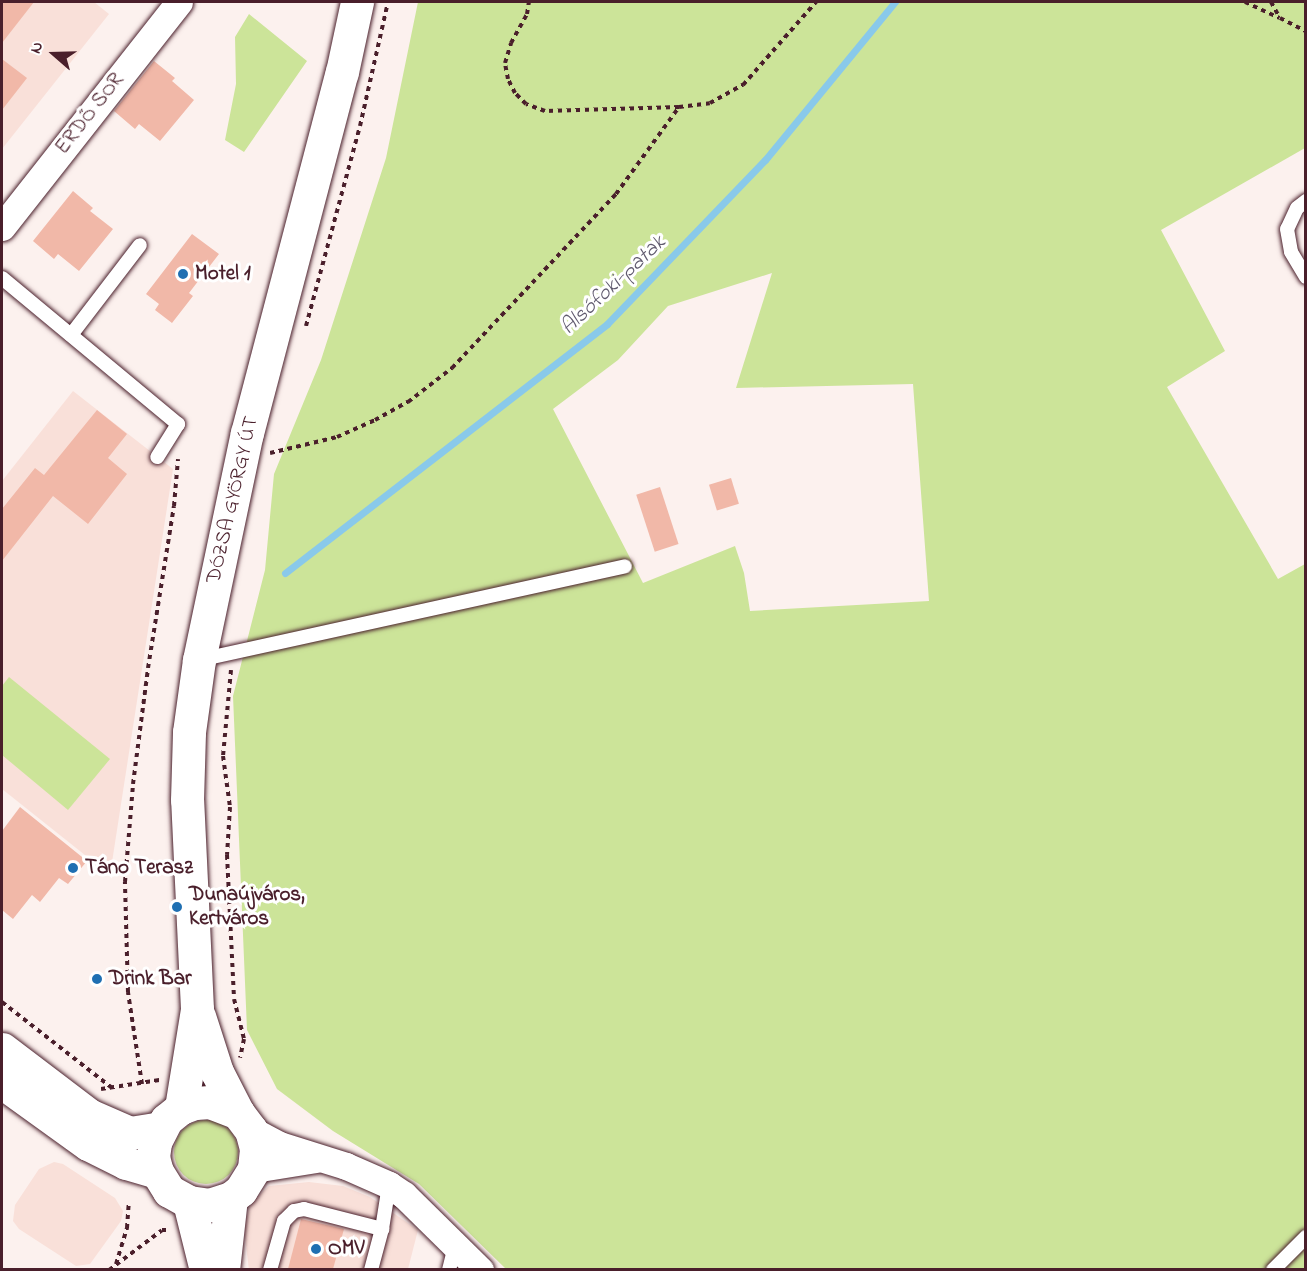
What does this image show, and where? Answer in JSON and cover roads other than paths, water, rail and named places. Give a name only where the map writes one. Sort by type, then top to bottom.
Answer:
[{"type":"street","name":"ERDŐ SOR","points":[[2,227],[163,12],[178,2]]},
{"type":"street","name":"DÓZSA GYÖRGY ÚT","points":[[244,1122],[217,1072],[197,1009],[187,800],[189,732],[199,660],[247,433],[342,72],[357,2]]},
{"type":"street","name":"DÓZSA GYÖRGY ÚT","points":[[171,1118],[197,1009]]},
{"type":"street","points":[[2,1049],[89,1115],[130,1133],[171,1118],[195,1103],[210,1102],[279,1145],[389,1185],[405,1195],[452,1258],[480,1269]]},
{"type":"street","points":[[2,1082],[88,1144],[126,1163],[157,1172]]},
{"type":"street","points":[[171,1118],[155,1142],[153,1157],[157,1172],[183,1216],[206,1269]]},
{"type":"street","points":[[183,1216],[231,1198],[248,1180],[254,1169],[256,1149],[244,1122]]},
{"type":"street","points":[[254,1169],[320,1158]]},
{"type":"street","points":[[223,1269],[231,1198]]},
{"type":"lane","points":[[1305,201],[1297,208],[1287,229],[1291,252],[1305,277]]},
{"type":"lane","points":[[71,335],[140,245]]},
{"type":"lane","points":[[2,278],[178,424],[156,456]]},
{"type":"lane","points":[[199,660],[625,566]]},
{"type":"lane","points":[[372,1269],[382,1229],[389,1185]]},
{"type":"lane","points":[[270,1269],[284,1221],[294,1211],[304,1209],[382,1229]]},
{"type":"lane","points":[[1273,1269],[1305,1237]]},
{"type":"waterway","name":"Alsófoki-patak","points":[[285,573],[607,324],[765,160],[895,2]]},
{"type":"place","name":"Motel 1","points":[[183,274]]},
{"type":"place","name":"Táno Terasz","points":[[73,868]]},
{"type":"place","name":"Dunaújváros, Kertváros","points":[[177,907]]},
{"type":"place","name":"Drink Bar","points":[[97,979]]},
{"type":"place","name":"OMV","points":[[316,1249]]}]
